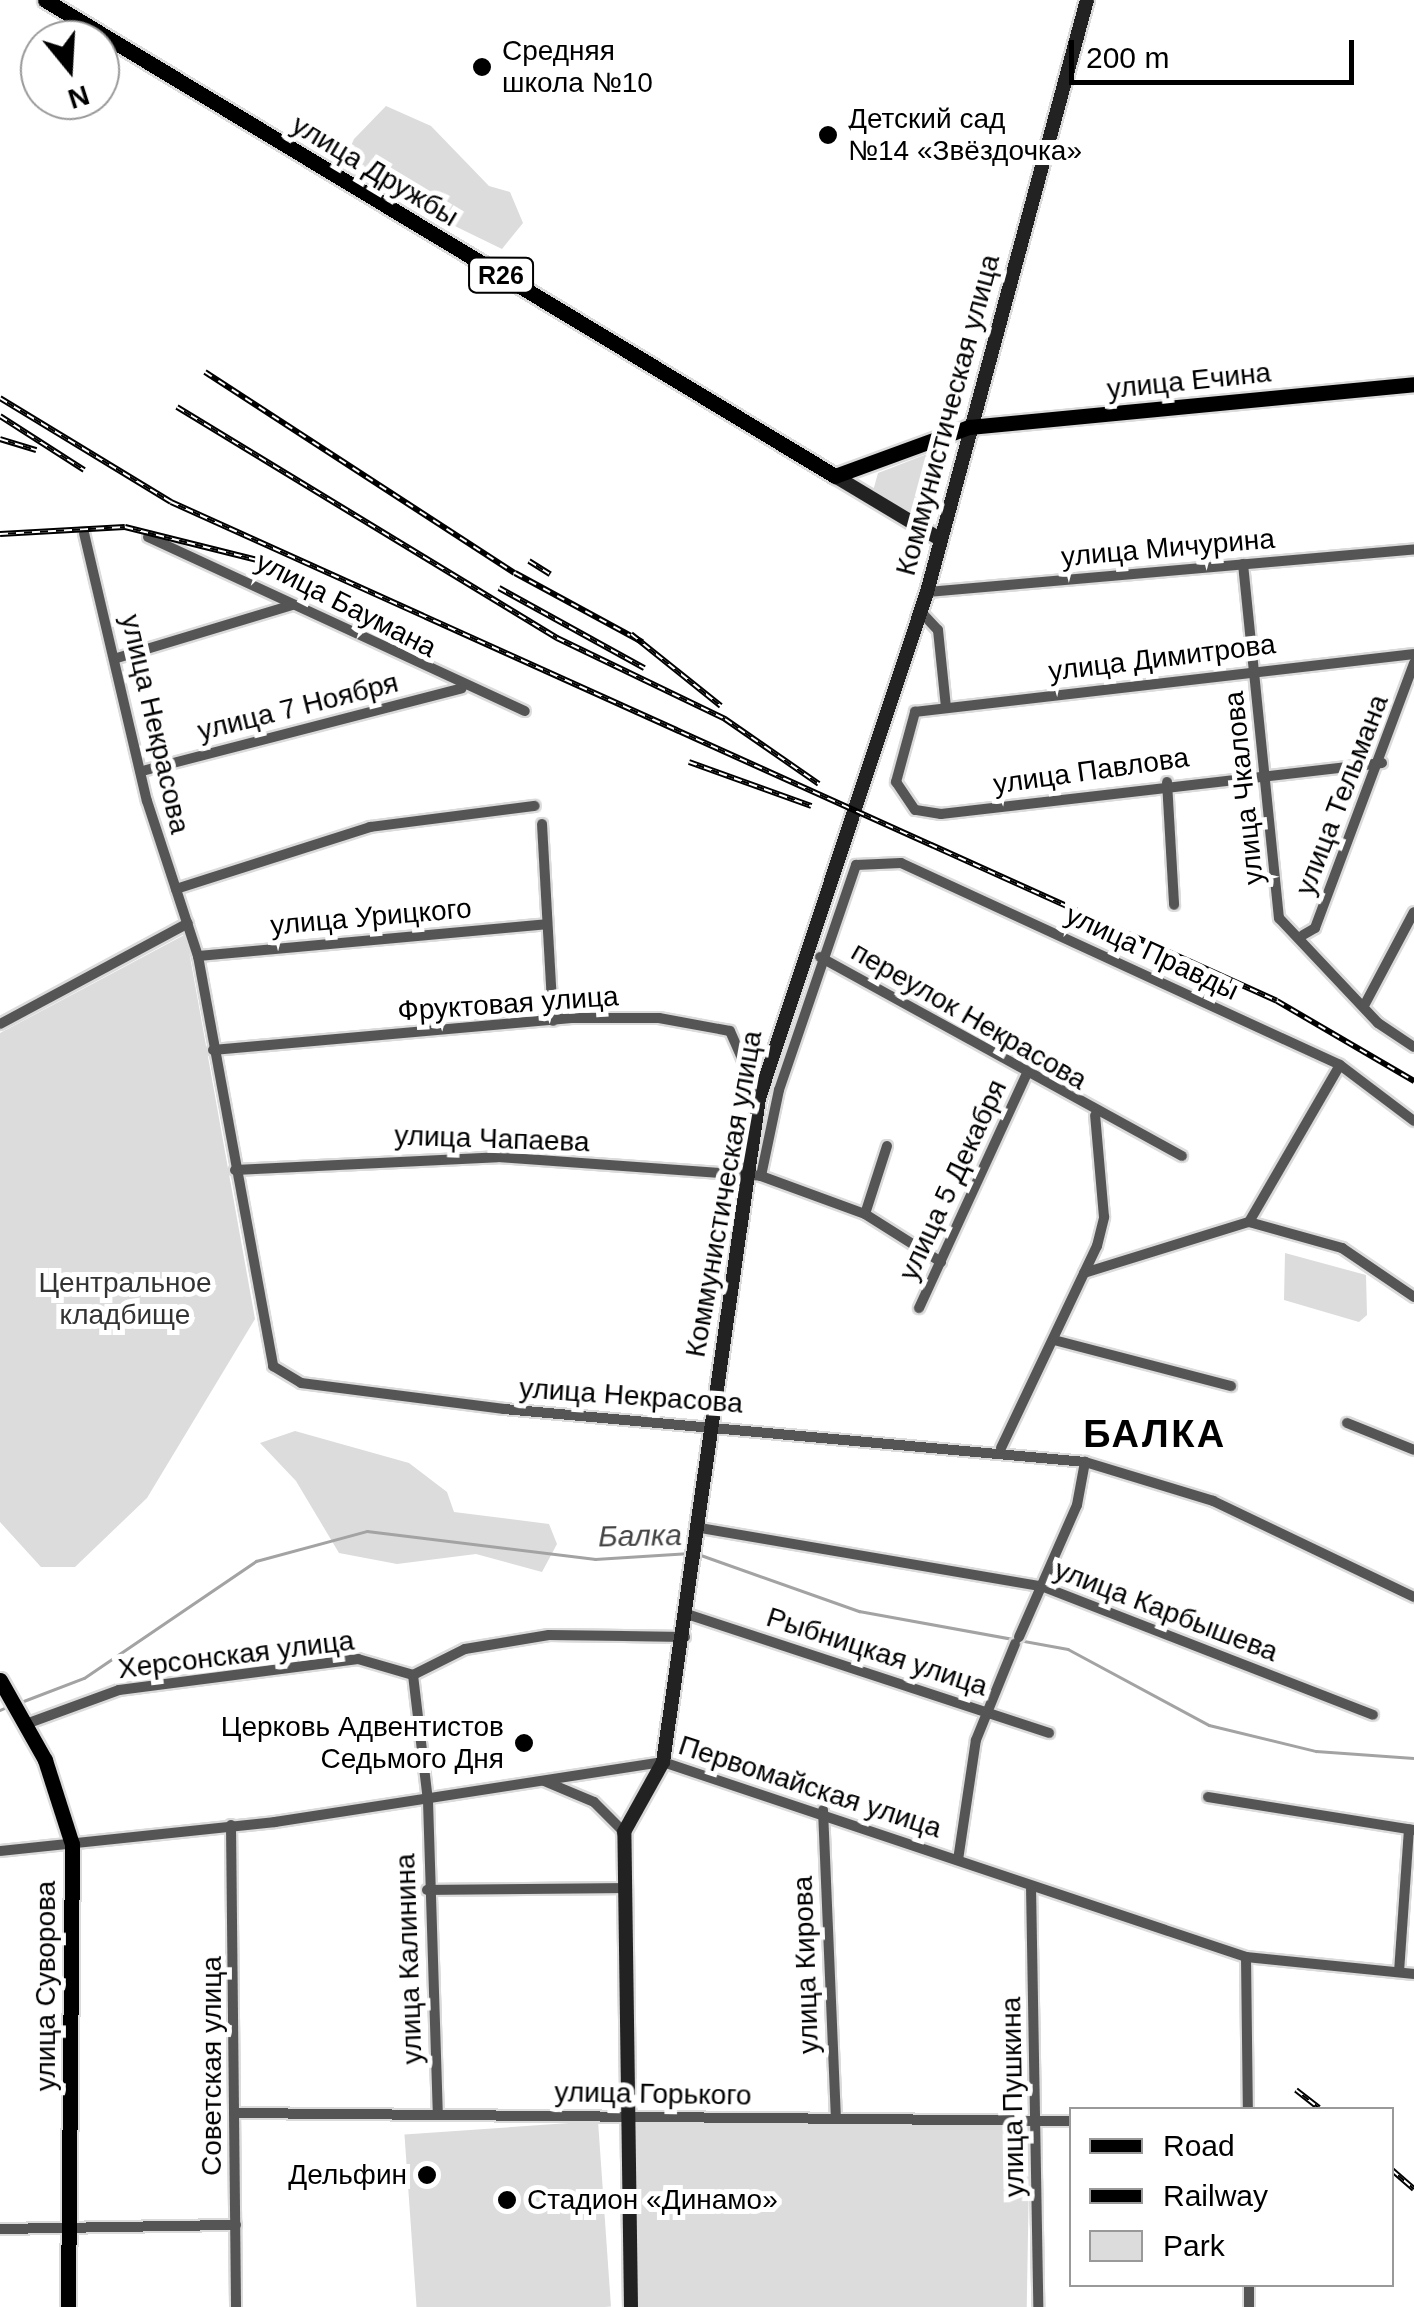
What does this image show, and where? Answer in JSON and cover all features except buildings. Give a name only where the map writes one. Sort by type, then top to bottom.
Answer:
[{"type":"main road","name":"улица Дружбы","points":[[45,0],[940,539]]},
{"type":"main road","name":"Коммунистическая улица","points":[[632,2307],[624,1832],[663,1762],[686,1638],[714,1425],[755,1174],[759,1098],[926,592],[1088,0]]},
{"type":"main road","name":"улица Ечина","points":[[969,427],[1414,384]]},
{"type":"main road","points":[[835,476],[969,427]]},
{"type":"main road","name":"улица Суворова","points":[[0,1680],[26,1724],[72,1844],[68,2307]]},
{"type":"street","name":"улица Некрасова","points":[[84,533],[176,889],[198,956],[260,1334],[273,1366],[300,1383],[714,1425],[1002,1448],[1085,1462],[1213,1501],[1414,1597]]},
{"type":"street","name":"улица Баумана","points":[[148,537],[462,688],[525,710]]},
{"type":"street","name":"улица Мичурина","points":[[926,592],[1414,550]]},
{"type":"street","name":"улица Чкалова","points":[[1243,564],[1279,918],[1303,935],[1365,1004],[1414,1047]]},
{"type":"street","points":[[117,658],[294,604]]},
{"type":"street","points":[[920,612],[938,630],[946,707]]},
{"type":"street","name":"улица Димитрова","points":[[916,712],[1414,654]]},
{"type":"street","name":"улица Тельмана","points":[[1303,935],[1315,928],[1382,764],[1414,663]]},
{"type":"street","name":"улица 7 Ноября","points":[[146,770],[462,688]]},
{"type":"street","name":"улица Павлова","points":[[916,712],[896,782],[924,814],[1167,782],[1382,764]]},
{"type":"street","points":[[1167,782],[1174,906]]},
{"type":"street","points":[[176,889],[370,827],[534,806]]},
{"type":"street","points":[[542,824],[553,1021]]},
{"type":"street","name":"улица Правды","points":[[820,957],[856,865],[901,863],[1340,1065],[1414,1121]]},
{"type":"street","points":[[1365,1004],[1414,912]]},
{"type":"street","points":[[0,1024],[188,923]]},
{"type":"street","name":"улица Урицкого","points":[[198,956],[547,924]]},
{"type":"street","points":[[755,1174],[820,957]]},
{"type":"street","name":"переулок Некрасова","points":[[820,957],[1028,1071],[1095,1116],[1182,1156]]},
{"type":"street","name":"Фруктовая улица","points":[[214,1050],[553,1021],[660,1018],[730,1031],[759,1098]]},
{"type":"street","points":[[1249,1222],[1340,1065]]},
{"type":"street","name":"улица 5 Декабря","points":[[919,1308],[1028,1071]]},
{"type":"street","name":"переулок Некрасова","points":[[1002,1448],[1084,1273],[1104,1217],[1095,1116]]},
{"type":"street","points":[[864,1214],[887,1146]]},
{"type":"street","name":"улица Чапаева","points":[[235,1170],[498,1156],[755,1174],[864,1214],[941,1262]]},
{"type":"street","points":[[1084,1273],[1249,1222],[1342,1248],[1414,1296]]},
{"type":"street","points":[[1054,1340],[1230,1386]]},
{"type":"street","points":[[1347,1422],[1414,1450]]},
{"type":"street","points":[[958,1860],[986,1711],[1077,1505],[1085,1462]]},
{"type":"street","name":"улица Карбышева","points":[[700,1528],[1041,1586],[1374,1715]]},
{"type":"street","name":"Рыбницкая улица","points":[[690,1615],[1049,1733]]},
{"type":"street","points":[[412,1675],[465,1649],[549,1634],[686,1638]]},
{"type":"street","name":"Херсонская улица","points":[[26,1724],[119,1690],[358,1659],[412,1675]]},
{"type":"street","name":"улица Калинина","points":[[412,1675],[428,1801],[427,1890],[438,2115]]},
{"type":"street","name":"Первомайская улица","points":[[0,1851],[428,1801],[663,1762],[823,1810],[1031,1886],[1246,1956],[1414,1974]]},
{"type":"street","points":[[543,1781],[594,1802],[624,1832]]},
{"type":"street","points":[[1208,1797],[1412,1829],[1399,1972]]},
{"type":"street","name":"улица Кирова","points":[[823,1810],[836,2119]]},
{"type":"street","name":"Советская улица","points":[[231,1826],[236,2307]]},
{"type":"street","name":"улица Пушкина","points":[[1031,1886],[1038,2307]]},
{"type":"street","points":[[427,1890],[624,1888]]},
{"type":"street","points":[[1246,1956],[1248,2107]]},
{"type":"street","name":"улица Горького","points":[[234,2114],[1069,2121]]},
{"type":"street","points":[[0,2229],[236,2225]]},
{"type":"green space","points":[[386,106],[431,126],[489,186],[510,192],[523,223],[502,249],[352,176],[343,164],[354,139]]},
{"type":"green space","points":[[927,454],[938,456],[920,520],[873,491],[878,473]]},
{"type":"green space","name":"Центральное кладбище","points":[[186,934],[255,1319],[147,1498],[75,1567],[41,1567],[0,1522],[0,1033]]},
{"type":"green space","points":[[1285,1253],[1366,1275],[1367,1315],[1359,1322],[1284,1300]]},
{"type":"green space","points":[[295,1431],[409,1463],[447,1492],[454,1512],[549,1524],[557,1544],[542,1572],[476,1554],[397,1564],[339,1553],[296,1481],[260,1443]]},
{"type":"green space","points":[[629,2116],[1030,2123],[1027,2307],[626,2307]]},
{"type":"green space","name":"Стадион «Динамо»","points":[[598,2121],[611,2307],[417,2307],[404,2135]]},
{"type":"waterway","name":"Балка","points":[[21,1702],[84,1678],[256,1561],[367,1531],[595,1559],[690,1553]]},
{"type":"waterway","name":"Балка","points":[[698,1554],[859,1611],[1068,1649],[1209,1725],[1316,1751],[1414,1758]]},
{"type":"waterway","name":"Балка","points":[[0,1710],[9,1706]]},
{"type":"railway","points":[[205,372],[515,573],[642,642]]},
{"type":"railway","points":[[0,398],[171,502],[1277,1001],[1414,1081]]},
{"type":"railway","points":[[177,407],[557,638],[725,719],[819,784]]},
{"type":"railway","points":[[0,416],[84,470]]},
{"type":"railway","points":[[0,439],[36,450]]},
{"type":"railway","points":[[0,534],[125,527],[277,565]]},
{"type":"railway","points":[[529,561],[550,574]]},
{"type":"railway","points":[[499,588],[644,668]]},
{"type":"railway","points":[[631,634],[721,706]]},
{"type":"railway","points":[[689,762],[811,806]]},
{"type":"railway","points":[[1296,2090],[1318,2107]]},
{"type":"railway","points":[[1394,2172],[1414,2189]]},
{"type":"place","name":"Средняя школа №10","points":[[482,67]]},
{"type":"place","name":"Детский сад №14 «Звёздочка»","points":[[828,135]]},
{"type":"place","name":"Церковь Адвентистов Седьмого Дня","points":[[524,1743]]},
{"type":"place","name":"Дельфин","points":[[427,2175]]},
{"type":"place","name":"Стадион «Динамо»","points":[[507,2200]]},
{"type":"district","name":"БАЛКА","points":[[1155,1435]]}]
